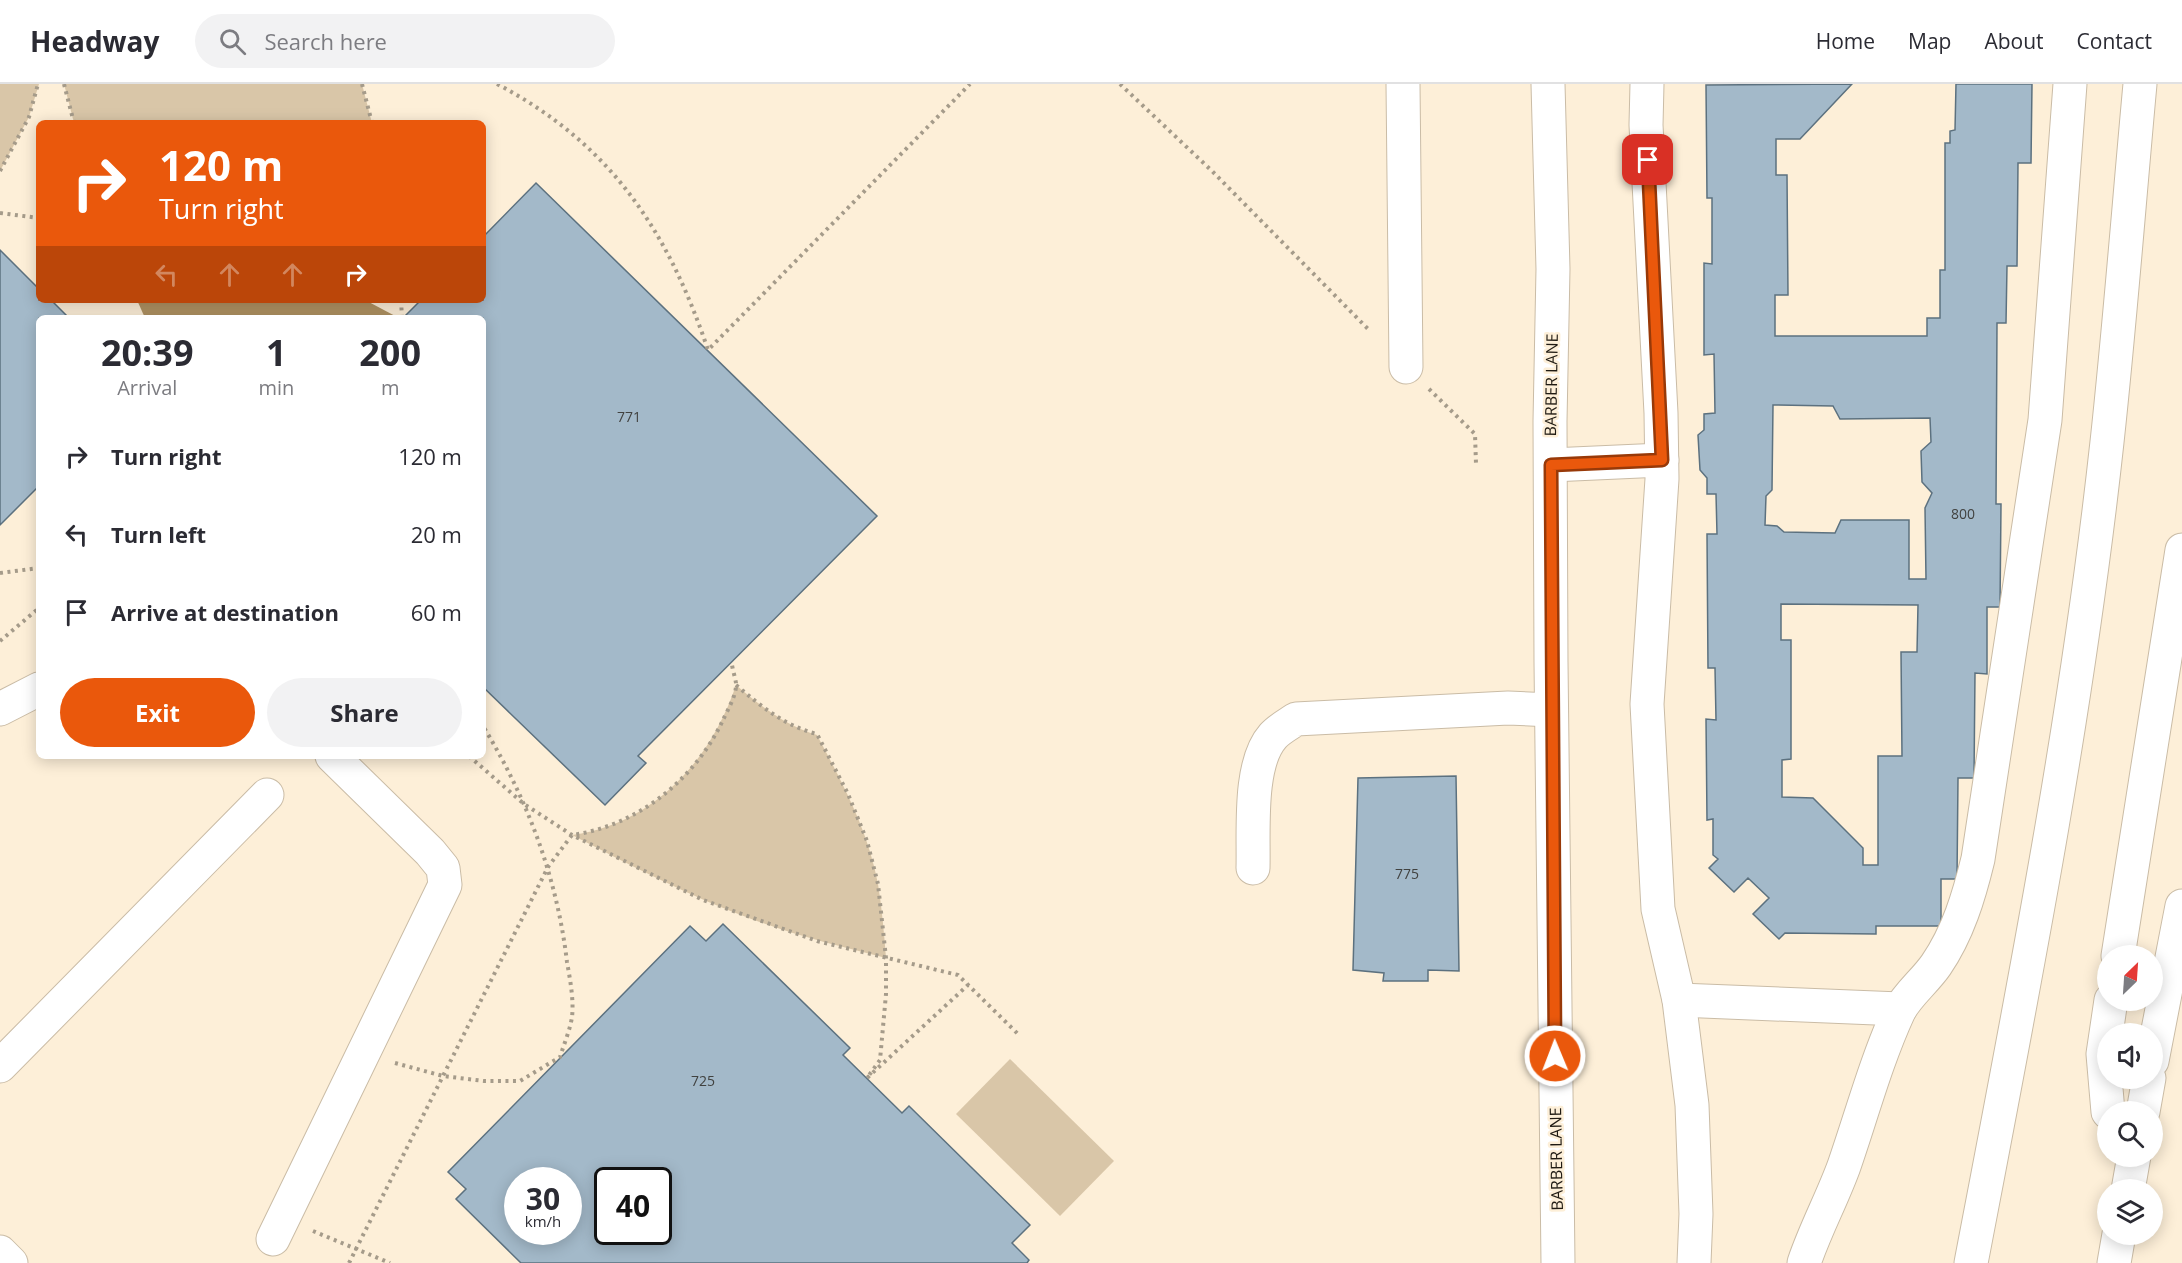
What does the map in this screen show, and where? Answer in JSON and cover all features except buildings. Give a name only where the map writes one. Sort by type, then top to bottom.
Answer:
[{"type":"main road","points":[[1403,84],[1406,367]]},
{"type":"main road","name":"BARBER LANE","points":[[1548,84],[1553,269],[1551,710],[1558,1263]]},
{"type":"main road","points":[[1647,84],[1646,125],[1662,460],[1647,704],[1658,909],[1679,1000],[1692,1105],[1696,1214],[1694,1263]]},
{"type":"main road","points":[[1803,1263],[1819,1220],[1844,1167],[1861,1107],[1900,1009],[1936,965],[1953,934],[1971,889],[1978,859],[2045,420],[2070,84]]},
{"type":"main road","points":[[1971,1263],[2040,905],[2074,684],[2107,443],[2140,84]]},
{"type":"main road","points":[[1551,465],[1662,460]]},
{"type":"main road","points":[[2120,945],[2182,550]]},
{"type":"main road","points":[[0,709],[36,691]]},
{"type":"main road","points":[[1253,868],[1255,791],[1261,760],[1273,736],[1296,719],[1508,708],[1551,710]]},
{"type":"main road","points":[[273,1239],[444,885],[442,868],[430,852],[335,759]]},
{"type":"main road","points":[[0,1066],[267,795]]},
{"type":"main road","points":[[2159,1023],[2182,906]]},
{"type":"main road","points":[[1679,1000],[1900,1009]]},
{"type":"main road","points":[[2107,1101],[2103,1054],[2109,1011]]},
{"type":"main road","points":[[0,1252],[11,1263]]},
{"type":"path","points":[[0,171],[29,117],[38,84]]},
{"type":"path","points":[[64,84],[73,120]]},
{"type":"path","points":[[362,84],[371,120]]},
{"type":"path","points":[[497,84],[525,98],[586,144],[617,177],[654,229],[681,275],[708,350],[970,84]]},
{"type":"path","points":[[1120,84],[1212,171],[1475,434],[1476,464]]},
{"type":"path","points":[[0,213],[36,218]]},
{"type":"path","points":[[0,573],[36,568]]},
{"type":"path","points":[[0,640],[36,610]]},
{"type":"path","points":[[349,1263],[548,867],[572,835],[597,831],[627,819],[679,782],[716,736],[736,685],[732,665]]},
{"type":"path","points":[[736,685],[778,719],[798,729],[818,735],[848,794],[867,841],[878,884],[886,958],[886,994],[880,1060],[867,1078],[968,985]]},
{"type":"path","points":[[363,1054],[443,1076],[484,1081],[520,1081],[560,1057],[572,1016],[570,984],[559,912],[548,867],[524,804],[504,760],[486,731]]},
{"type":"path","points":[[472,759],[524,804],[572,835],[654,877],[755,920],[817,941],[958,975],[1020,1036]]},
{"type":"path","points":[[311,1230],[390,1263]]},
{"type":"shaded area","points":[[0,84],[39,84],[29,117],[0,171]]},
{"type":"shaded area","points":[[64,84],[362,84],[371,120],[73,120]]},
{"type":"shaded area","points":[[138,303],[371,303],[393,315],[144,315]]},
{"type":"shaded area","points":[[736,685],[774,714],[794,726],[817,735],[845,789],[874,864],[882,911],[886,958],[771,926],[731,911],[572,835],[602,828],[629,817],[653,802],[675,784],[695,763],[711,739]]},
{"type":"shaded area","points":[[1010,1059],[1114,1161],[1060,1216],[956,1114]]},
{"type":"route","points":[[1555,1056],[1551,465],[1662,460],[1648,160]]}]
